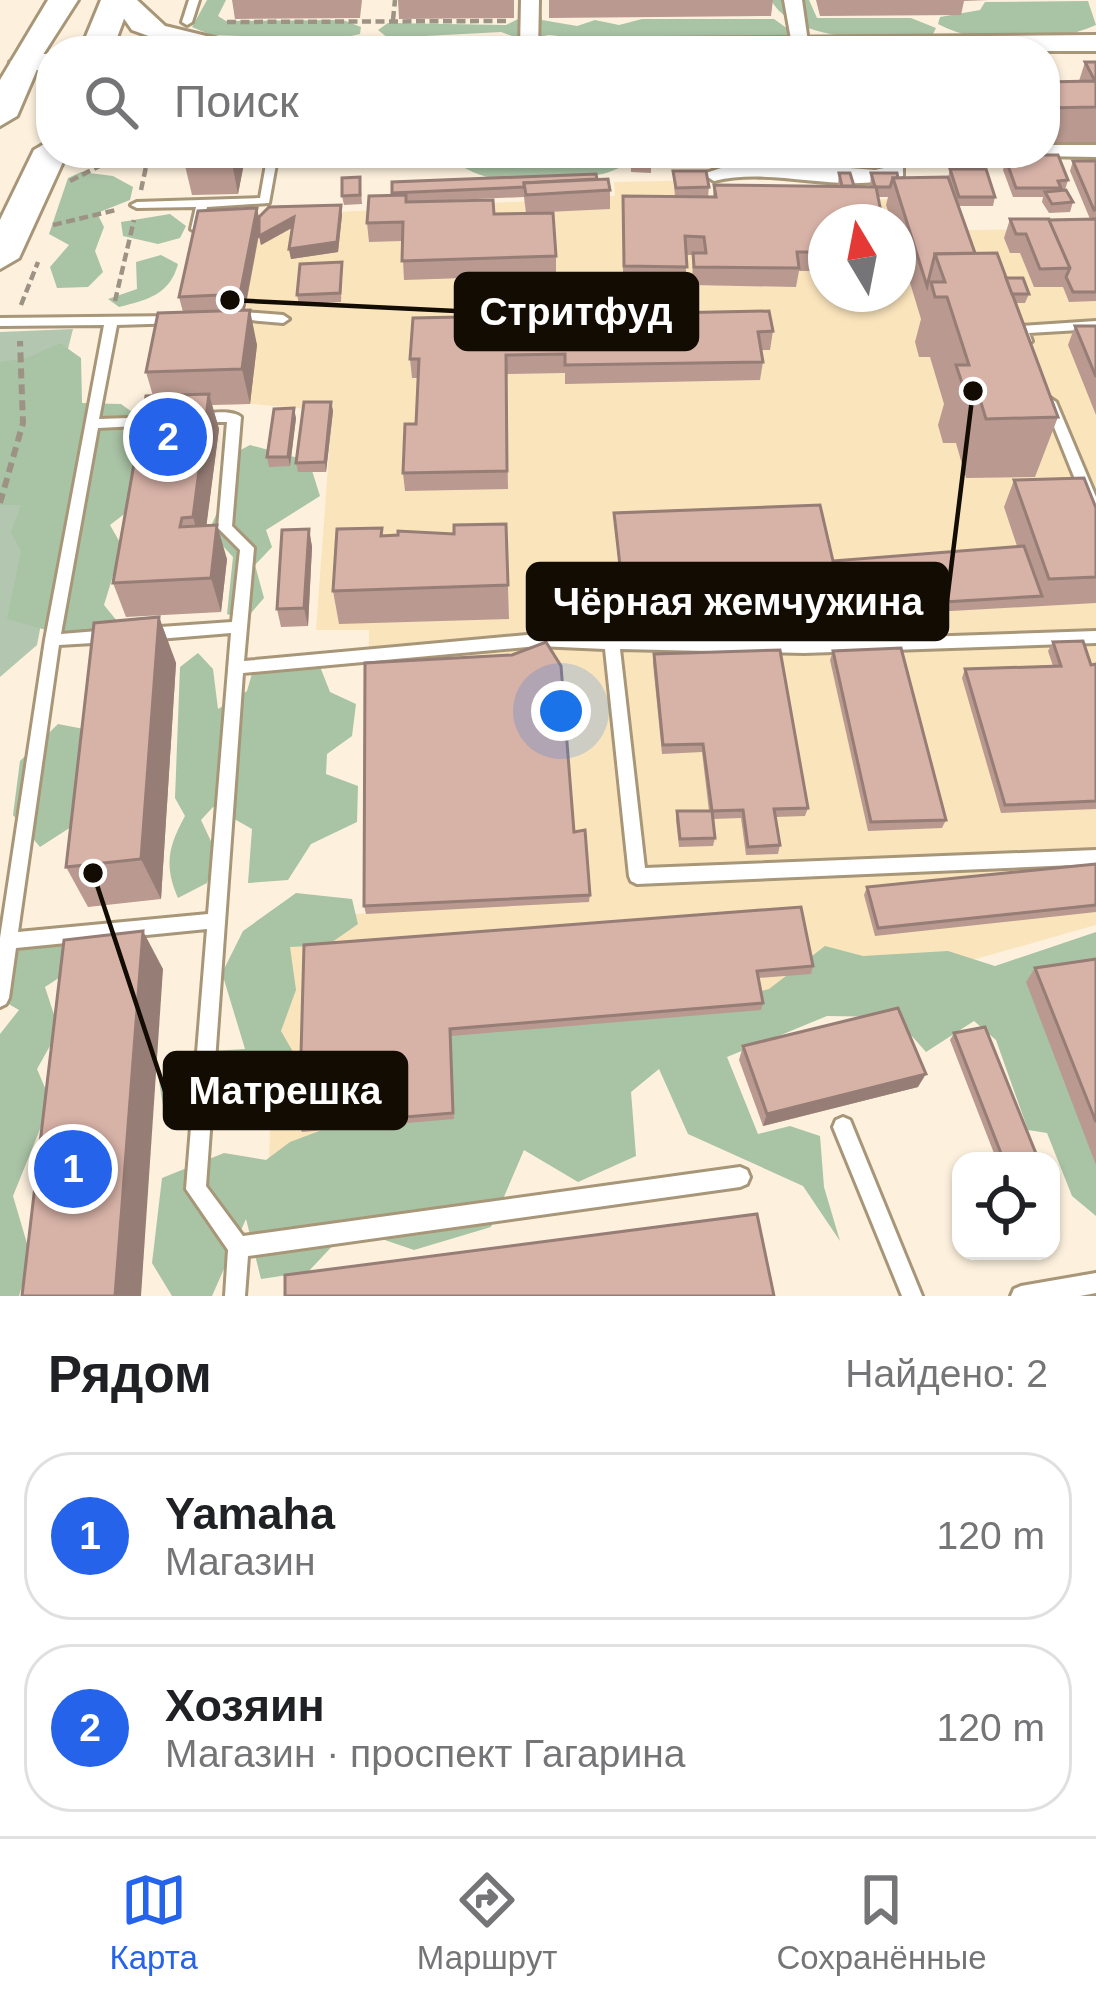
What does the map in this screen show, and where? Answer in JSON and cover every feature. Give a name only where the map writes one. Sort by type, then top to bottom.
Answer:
[{"type":"main road","points":[[47,36],[63,0]]},
{"type":"main road","points":[[103,36],[120,0],[134,19],[174,36]]},
{"type":"main road","points":[[1060,43],[1096,43]]},
{"type":"main road","points":[[1060,58],[1096,58]]},
{"type":"main road","points":[[1,111],[36,60]]},
{"type":"main road","points":[[0,258],[51,168]]},
{"type":"street","points":[[530,0],[530,36]]},
{"type":"street","points":[[794,0],[800,36]]},
{"type":"street","points":[[1060,152],[1096,152]]},
{"type":"street","points":[[714,174],[741,168]]},
{"type":"street","points":[[758,168],[878,177],[894,168]]},
{"type":"lane","points":[[187,22],[194,0]]},
{"type":"lane","points":[[137,206],[265,201],[271,168]]},
{"type":"lane","points":[[193,250],[202,204]]},
{"type":"lane","points":[[183,297],[191,319]]},
{"type":"lane","points":[[8,322],[283,319],[224,327]]},
{"type":"lane","points":[[0,998],[52,640],[110,322]]},
{"type":"lane","points":[[1029,351],[1021,330],[1096,325]]},
{"type":"lane","points":[[1046,392],[1096,514]]},
{"type":"lane","points":[[92,424],[234,417],[225,528],[247,548],[213,921],[196,1189],[238,1246],[235,1296]]},
{"type":"lane","points":[[52,640],[239,627]]},
{"type":"lane","points":[[234,668],[538,640],[804,646],[1096,637]]},
{"type":"lane","points":[[613,643],[637,876],[1096,857]]},
{"type":"lane","points":[[8,941],[213,921]]},
{"type":"lane","points":[[843,1127],[912,1296]]},
{"type":"lane","points":[[238,1246],[740,1177]]},
{"type":"lane","points":[[1021,1296],[1096,1283]]},
{"type":"path","points":[[393,21],[395,0]]},
{"type":"path","points":[[110,322],[146,168]]},
{"type":"path","points":[[53,206],[44,227],[137,206]]},
{"type":"path","points":[[0,502],[16,463],[29,393],[8,322],[39,258]]},
{"type":"shaded area","points":[[705,180],[709,197],[946,200],[963,230],[1096,229],[1096,925],[269,1159],[277,923],[366,913],[369,630],[316,630],[332,411],[250,404],[157,407],[168,348],[271,216],[615,196],[614,182]]},
{"type":"green space","points":[[207,0],[226,0],[218,16],[226,21],[343,20],[361,27],[360,34],[351,36],[243,36],[211,35],[192,27]]},
{"type":"green space","points":[[518,0],[540,0],[542,20],[577,26],[595,20],[619,25],[642,19],[774,19],[795,34],[386,36],[378,30],[388,23],[506,25],[520,18]]},
{"type":"green space","points":[[771,0],[809,0],[817,18],[911,18],[936,28],[933,34],[920,36],[844,36],[800,25]]},
{"type":"green space","points":[[1088,1],[1096,25],[1060,36],[972,36],[938,24],[940,17],[980,10],[985,2]]},
{"type":"green space","points":[[466,168],[618,168],[590,176],[487,177]]},
{"type":"green space","points":[[81,172],[113,176],[133,187],[130,200],[97,213],[104,227],[95,251],[103,272],[88,287],[57,288],[50,267],[69,245],[49,234],[68,178]]},
{"type":"green space","points":[[170,214],[186,226],[180,238],[158,244],[123,236],[121,222]]},
{"type":"green space","points":[[161,255],[178,264],[163,289],[119,307],[108,299],[137,289],[136,262]]},
{"type":"green space","points":[[73,329],[55,401],[81,416],[37,645],[0,677],[0,332]]},
{"type":"green space","points":[[60,343],[81,358],[82,403],[121,404],[139,417],[124,445],[133,466],[127,512],[110,525],[122,546],[104,605],[117,621],[92,643],[7,619],[21,551],[11,532],[21,505],[0,505],[0,362],[27,358]]},
{"type":"green space","points":[[250,445],[309,461],[320,496],[266,530],[272,547],[255,565],[264,598],[245,620],[227,614],[233,557],[209,531],[222,501],[222,460]]},
{"type":"green space","points":[[198,653],[213,669],[218,709],[247,691],[255,663],[319,664],[330,692],[356,704],[352,736],[327,754],[326,774],[358,786],[357,822],[311,844],[288,880],[248,883],[252,829],[213,807],[201,820],[216,852],[207,883],[178,898],[170,866],[185,816],[175,798],[180,667]]},
{"type":"green space","points":[[58,724],[84,729],[85,818],[40,847],[13,815],[20,761]]},
{"type":"green space","points":[[296,893],[352,899],[358,924],[328,945],[290,947],[296,990],[281,1031],[296,1057],[287,1109],[249,1129],[164,1112],[159,1081],[193,1052],[245,1049],[222,973],[243,931]]},
{"type":"green space","points":[[1096,932],[1096,1216],[1072,1196],[1060,1166],[1060,1152],[1055,1152],[1047,1133],[1028,1130],[996,1040],[974,1021],[926,1052],[895,1017],[827,1016],[727,1057],[758,1134],[790,1126],[820,1136],[824,1187],[840,1241],[803,1186],[688,1134],[659,1069],[631,1092],[636,1156],[578,1182],[524,1150],[491,1227],[414,1250],[373,1236],[337,1241],[308,1272],[261,1279],[246,1219],[212,1296],[172,1296],[152,1263],[162,1178],[224,1153],[266,1160],[290,1142],[359,1116],[468,1009],[686,1011],[769,989],[825,946],[863,956],[948,951],[995,966]]},
{"type":"green space","points":[[66,943],[83,962],[45,987],[59,1030],[37,1069],[51,1102],[13,1196],[31,1257],[19,1296],[0,1296],[0,1034],[19,1010],[0,999],[0,950]]},
{"type":"building","points":[[1085,62],[1096,62],[1096,107],[1060,108],[1060,82],[1095,81]]},
{"type":"building","points":[[1060,160],[1068,180],[1058,181],[1061,188],[1016,188],[1009,168],[1060,168]]},
{"type":"building","points":[[1073,161],[1096,161],[1096,210],[1094,210]]},
{"type":"building","points":[[950,169],[986,169],[995,197],[959,197]]},
{"type":"building","points":[[673,171],[706,171],[709,187],[676,188]]},
{"type":"building","points":[[839,173],[850,173],[854,186],[842,186]]},
{"type":"building","points":[[871,173],[897,173],[898,178],[893,178],[890,187],[875,187]]},
{"type":"building","points":[[596,174],[597,179],[524,183],[524,187],[392,193],[392,182]]},
{"type":"building","points":[[360,177],[360,195],[342,196],[342,178]]},
{"type":"building","points":[[948,177],[975,253],[935,254],[927,286],[916,251],[916,204],[901,204],[893,178]]},
{"type":"building","points":[[608,179],[610,190],[526,195],[524,183]]},
{"type":"building","points":[[714,185],[876,187],[879,204],[808,204],[808,252],[797,252],[799,268],[694,267],[693,253],[706,253],[704,237],[685,236],[687,267],[624,266],[623,196],[716,197]]},
{"type":"building","points":[[1066,190],[1073,202],[1052,204],[1045,192]]},
{"type":"building","points":[[406,195],[406,202],[493,200],[494,214],[553,213],[556,256],[402,261],[403,222],[367,223],[369,196]]},
{"type":"building","points":[[341,205],[337,242],[289,249],[294,217],[259,236],[259,217],[269,207]]},
{"type":"building","points":[[257,208],[240,294],[179,297],[198,211]]},
{"type":"building","points":[[1010,219],[1049,219],[1070,268],[1040,269],[1026,234],[1016,234]]},
{"type":"building","points":[[1096,219],[1096,292],[1073,292],[1066,277],[1070,268],[1049,220]]},
{"type":"building","points":[[997,253],[1058,417],[986,419],[975,383],[962,383],[956,365],[969,365],[947,297],[935,297],[931,282],[945,282],[935,254]]},
{"type":"building","points":[[342,262],[340,293],[297,295],[300,264]]},
{"type":"building","points":[[1006,278],[1023,278],[1029,294],[1012,294]]},
{"type":"building","points":[[250,310],[242,369],[146,372],[158,313]]},
{"type":"building","points":[[769,311],[773,331],[758,332],[763,362],[565,365],[565,354],[506,355],[507,471],[403,473],[405,424],[416,424],[419,359],[410,359],[413,318]]},
{"type":"building","points":[[1075,326],[1096,326],[1096,377]]},
{"type":"building","points":[[209,394],[193,517],[182,518],[180,527],[217,525],[211,578],[113,583],[146,396]]},
{"type":"building","points":[[304,402],[331,402],[325,462],[296,463]]},
{"type":"building","points":[[294,408],[288,457],[267,457],[274,409]]},
{"type":"building","points":[[1084,478],[1096,508],[1096,577],[1049,579],[1014,480]]},
{"type":"building","points":[[820,505],[833,561],[1024,546],[1042,596],[845,608],[830,620],[692,627],[640,617],[637,601],[624,601],[614,513]]},
{"type":"building","points":[[506,524],[508,585],[333,591],[337,529],[382,528],[381,536],[398,535],[398,531],[454,534],[454,525]]},
{"type":"building","points":[[309,529],[304,608],[277,609],[282,530]]},
{"type":"building","points":[[159,617],[141,859],[66,867],[94,623]]},
{"type":"building","points":[[1083,641],[1091,665],[1096,664],[1096,801],[1005,805],[965,669],[1061,666],[1053,642]]},
{"type":"building","points":[[546,642],[561,666],[574,832],[585,830],[590,895],[364,906],[365,663],[512,655]]},
{"type":"building","points":[[901,648],[946,820],[871,822],[833,651]]},
{"type":"building","points":[[780,650],[808,808],[774,809],[780,845],[748,847],[743,810],[712,811],[703,744],[663,745],[654,654]]},
{"type":"building","points":[[677,811],[712,811],[715,838],[680,839]]},
{"type":"building","points":[[1096,864],[1096,905],[878,928],[867,887]]},
{"type":"building","points":[[801,907],[813,966],[757,971],[763,1003],[450,1029],[453,1113],[299,1126],[304,945]]},
{"type":"building","points":[[143,931],[115,1296],[22,1296],[64,940]]},
{"type":"building","points":[[1096,959],[1096,1122],[1035,968]]},
{"type":"building","points":[[898,1008],[926,1074],[767,1114],[743,1046]]},
{"type":"building","points":[[985,1027],[1035,1152],[1000,1152],[954,1033]]},
{"type":"building","points":[[757,1214],[774,1296],[285,1296],[285,1275]]},
{"type":"place","name":"Стритфуд","points":[[230,300]]},
{"type":"place","name":"Чёрная жемчужина","points":[[973,391]]},
{"type":"place","name":"Хозяин","points":[[168,437]]},
{"type":"place","name":"Матрешка","points":[[93,873]]},
{"type":"place","name":"Yamaha","points":[[73,1169]]}]
